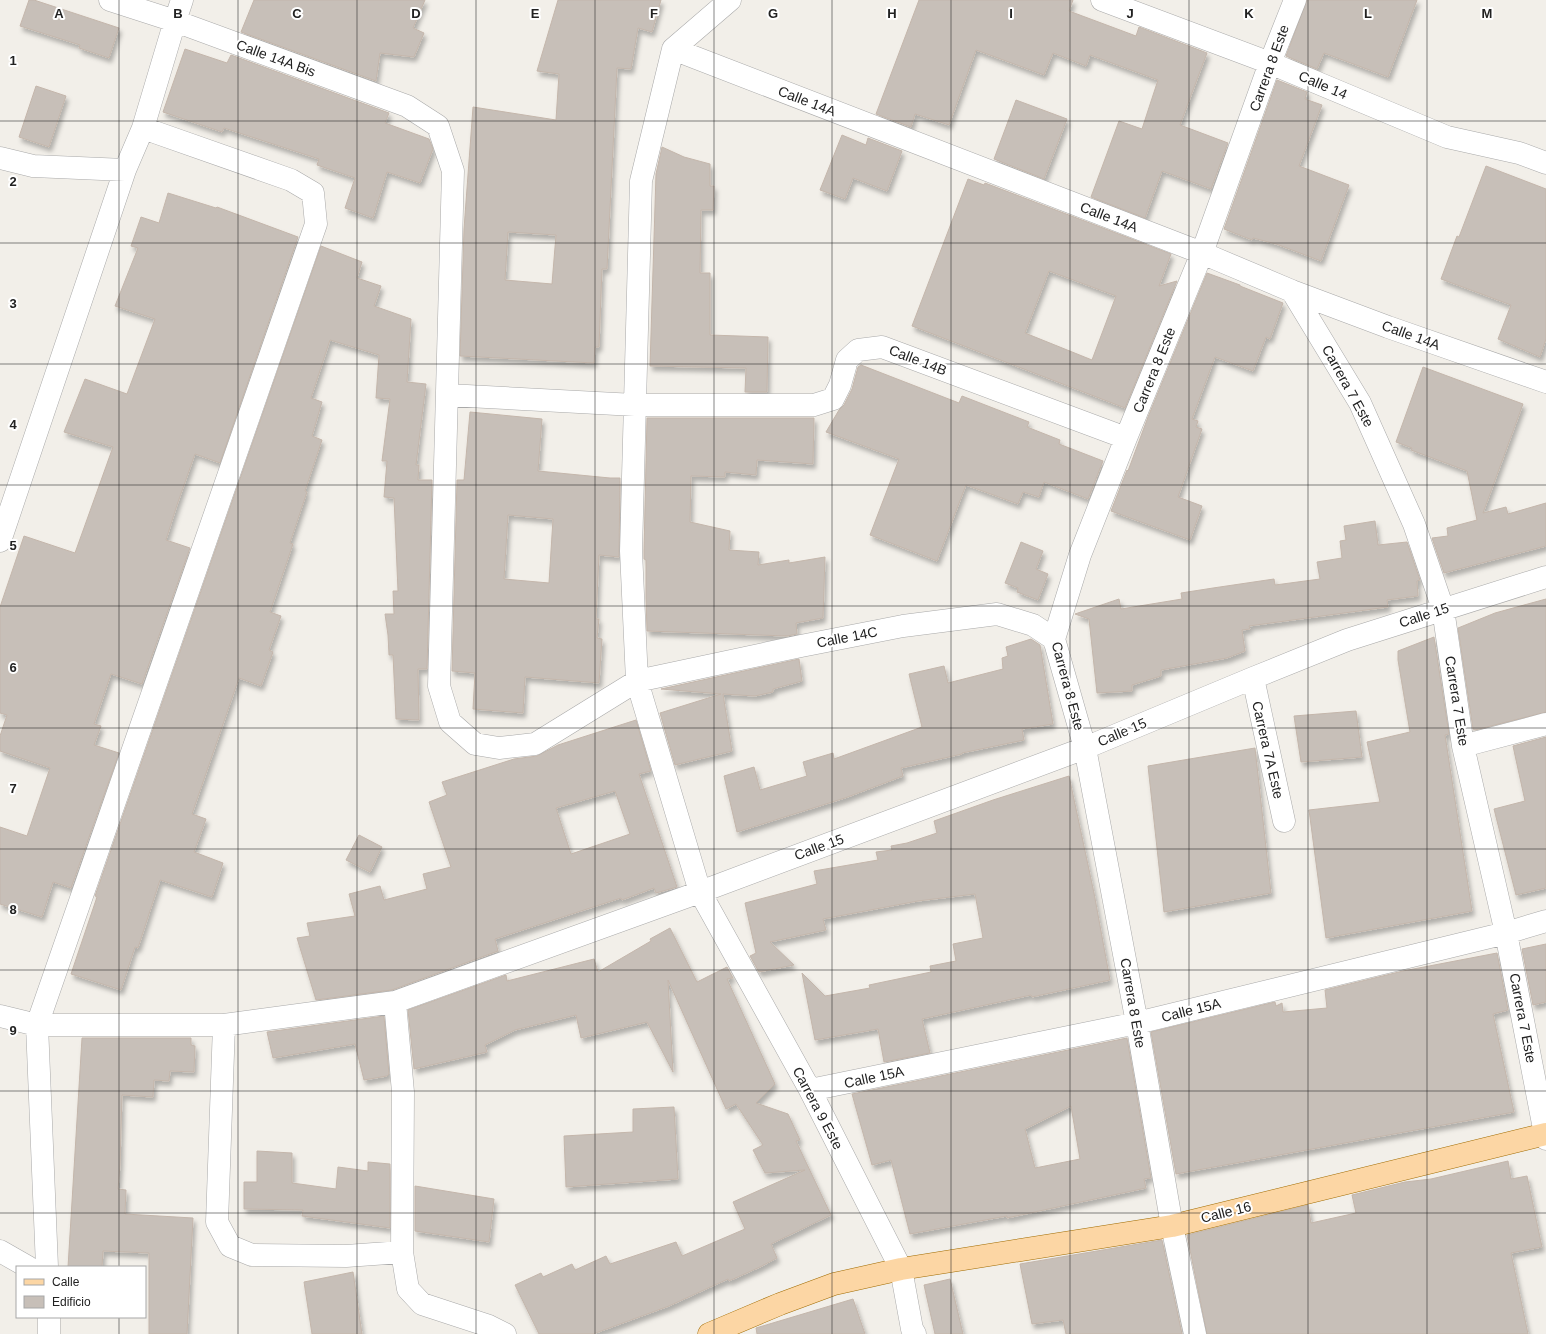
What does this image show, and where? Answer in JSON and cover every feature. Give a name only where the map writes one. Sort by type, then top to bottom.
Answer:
[{"type":"main road","name":"Calle 16","points":[[709,1334],[780,1304],[834,1284],[901,1269],[1172,1226],[1546,1136]]},
{"type":"street","name":"Calle 14A Bis","points":[[110,0],[175,21],[406,106],[438,126]]},
{"type":"street","points":[[0,541],[125,170],[143,128],[182,0]]},
{"type":"street","points":[[673,50],[730,0]]},
{"type":"street","name":"Calle 14","points":[[1102,0],[1270,63],[1447,137],[1520,153],[1546,163]]},
{"type":"street","name":"Carrera 8 Este","points":[[1195,1334],[1172,1226],[1137,1023],[1085,748],[1054,639],[1080,555],[1202,253],[1270,63],[1295,0]]},
{"type":"street","name":"Calle 14A","points":[[673,50],[1202,253],[1292,291],[1388,327],[1546,382]]},
{"type":"street","name":"Carrera 9 Este","points":[[673,50],[641,181],[631,551],[637,681],[700,892],[810,1090],[901,1269],[912,1328],[915,1334]]},
{"type":"street","name":"Calle 14C","points":[[438,126],[453,171],[439,686],[450,722],[475,744],[499,748],[535,744],[637,681],[887,629],[997,614],[1032,625],[1054,639]]},
{"type":"street","points":[[47,1266],[37,1025],[316,224],[313,193],[291,180],[143,128]]},
{"type":"street","points":[[0,158],[33,166],[125,170]]},
{"type":"street","name":"Carrera 7 Este","points":[[1292,291],[1360,403],[1414,524],[1443,609],[1463,746],[1506,932],[1546,1136]]},
{"type":"street","name":"Calle 14B","points":[[635,405],[814,405],[833,399],[840,385],[847,360],[858,350],[882,347],[1126,438]]},
{"type":"street","points":[[448,395],[635,405]]},
{"type":"street","name":"Calle 15","points":[[0,1016],[37,1025],[224,1025],[395,1002],[700,892],[1085,748],[1347,640],[1546,577]]},
{"type":"street","name":"Carrera 7A Este","points":[[1252,678],[1284,821]]},
{"type":"street","points":[[1463,746],[1546,724]]},
{"type":"street","name":"Calle 15A","points":[[810,1090],[1137,1023],[1546,921]]},
{"type":"street","points":[[395,1002],[403,1092],[402,1252],[408,1290],[422,1304],[489,1326],[505,1334]]},
{"type":"street","points":[[224,1025],[217,1222],[230,1246],[252,1255],[346,1256],[402,1252]]},
{"type":"street","points":[[0,1251],[26,1266]]},
{"type":"street","points":[[48,1318],[49,1334]]},
{"type":"building","points":[[29,0],[34,0],[119,28],[109,58],[79,48],[80,45],[20,26]]},
{"type":"building","points":[[254,0],[425,0],[413,28],[424,33],[414,57],[380,53],[376,81],[241,32]]},
{"type":"building","points":[[558,0],[661,0],[652,32],[638,28],[631,69],[617,68],[607,269],[602,269],[599,347],[595,347],[594,363],[460,356],[464,229],[473,107],[556,120],[559,74],[537,71]],"holes":[[[508,232],[556,235],[552,284],[505,280]]]},
{"type":"building","points":[[919,0],[1073,0],[1069,11],[1136,36],[1139,27],[1207,53],[1180,125],[1228,143],[1211,189],[1162,171],[1145,218],[1091,197],[1119,121],[1142,129],[1158,80],[1090,55],[1086,66],[1053,53],[1044,75],[976,50],[949,125],[915,114],[911,127],[876,114]]},
{"type":"building","points":[[1307,0],[1417,0],[1388,77],[1324,53],[1317,69],[1286,56]]},
{"type":"building","points":[[185,49],[227,63],[231,55],[389,113],[385,123],[429,139],[433,149],[420,183],[387,172],[373,218],[345,208],[355,178],[317,165],[319,159],[224,128],[222,132],[163,112]]},
{"type":"building","points":[[1277,80],[1307,92],[1305,99],[1322,105],[1299,166],[1349,185],[1321,261],[1276,244],[1253,238],[1252,240],[1224,229]]},
{"type":"building","points":[[36,86],[66,96],[49,147],[19,137]]},
{"type":"building","points":[[1016,100],[1067,119],[1044,179],[994,159]]},
{"type":"building","points":[[842,135],[866,145],[868,138],[902,151],[887,191],[853,178],[845,199],[820,190]]},
{"type":"building","points":[[662,147],[684,157],[710,164],[710,186],[714,186],[713,210],[701,210],[700,273],[710,273],[710,335],[768,337],[767,392],[745,392],[746,368],[650,366],[656,174]]},
{"type":"building","points":[[1486,166],[1546,189],[1546,339],[1540,357],[1498,339],[1511,305],[1441,279]]},
{"type":"building","points":[[968,179],[984,185],[985,183],[1171,254],[1159,286],[1177,281],[1125,408],[912,326]],"holes":[[[1049,271],[1116,296],[1092,360],[1025,333]]]},
{"type":"building","points":[[168,193],[216,208],[217,207],[298,237],[220,463],[195,454],[177,505],[166,540],[190,548],[142,684],[111,674],[94,724],[101,726],[94,745],[119,753],[71,888],[53,882],[42,917],[0,904],[0,827],[27,836],[50,768],[0,751],[0,736],[7,715],[0,713],[0,607],[24,536],[75,553],[113,447],[64,432],[85,379],[127,394],[155,319],[115,306],[138,248],[131,246],[141,217],[159,223]]},
{"type":"building","points":[[321,246],[362,262],[357,278],[381,286],[374,306],[411,319],[407,382],[426,384],[416,465],[419,465],[418,480],[432,480],[427,669],[418,669],[419,720],[396,719],[393,655],[389,655],[385,614],[394,614],[393,591],[398,591],[394,498],[384,497],[387,461],[382,461],[390,399],[376,398],[379,355],[330,340],[311,398],[322,402],[312,436],[322,440],[290,543],[293,544],[270,612],[281,616],[269,650],[273,652],[261,686],[239,678],[192,814],[206,819],[194,852],[223,863],[212,897],[160,880],[138,948],[135,947],[121,990],[71,974],[97,897],[95,896]]},
{"type":"building","points":[[1207,273],[1283,303],[1270,339],[1266,337],[1253,371],[1215,357],[1192,419],[1198,421],[1196,427],[1202,429],[1178,497],[1202,506],[1190,540],[1111,511]]},
{"type":"building","points":[[861,365],[959,403],[962,396],[1029,422],[1027,427],[1060,440],[1059,444],[1103,461],[1088,499],[1044,482],[1039,497],[1023,492],[1018,504],[966,485],[937,561],[870,535],[899,459],[826,432],[839,410],[844,405],[852,389],[858,367]]},
{"type":"building","points":[[1423,367],[1523,404],[1483,513],[1506,507],[1508,514],[1546,503],[1546,546],[1444,573],[1432,538],[1448,536],[1447,528],[1477,520],[1467,471],[1411,450],[1412,448],[1396,442]]},
{"type":"building","points":[[470,412],[542,419],[538,471],[620,478],[619,557],[599,555],[596,619],[599,619],[597,638],[602,639],[599,683],[525,677],[523,713],[473,709],[475,673],[452,671],[457,480],[464,480]],"holes":[[[508,515],[553,519],[549,583],[504,579]]]},
{"type":"building","points":[[647,418],[814,418],[813,464],[757,460],[756,475],[725,472],[725,477],[691,476],[690,522],[730,531],[729,550],[759,552],[758,565],[789,560],[789,563],[825,557],[823,618],[796,623],[797,634],[787,636],[647,631],[646,560],[644,559],[644,551]]},
{"type":"building","points":[[1375,521],[1378,545],[1407,542],[1420,580],[1417,581],[1418,596],[1387,600],[1388,607],[1249,626],[1250,629],[1242,630],[1245,651],[1227,658],[1161,670],[1161,676],[1132,685],[1132,691],[1097,693],[1089,619],[1075,614],[1119,599],[1121,609],[1182,599],[1181,593],[1213,588],[1274,579],[1275,585],[1320,579],[1317,562],[1342,558],[1340,541],[1346,540],[1344,526]]},
{"type":"building","points":[[1021,542],[1043,551],[1036,569],[1048,574],[1038,600],[1017,592],[1018,588],[1005,583]]},
{"type":"building","points":[[1546,599],[1546,712],[1475,730],[1473,729],[1458,628],[1495,613]]},
{"type":"building","points":[[1434,637],[1449,734],[1445,735],[1472,911],[1326,938],[1309,810],[1380,802],[1367,742],[1410,732],[1398,660],[1398,651]]},
{"type":"building","points":[[1031,639],[1040,645],[1053,724],[1022,729],[1024,740],[901,768],[903,776],[845,798],[737,832],[724,776],[754,767],[760,790],[807,776],[803,762],[833,753],[834,759],[922,727],[909,674],[944,666],[948,683],[1003,669],[1002,658],[1008,656],[1006,647]]},
{"type":"building","points":[[799,659],[802,681],[773,689],[773,692],[755,696],[723,694],[732,751],[675,765],[660,713],[721,694],[661,689]]},
{"type":"building","points":[[1356,711],[1362,757],[1301,762],[1294,716]]},
{"type":"building","points":[[636,720],[651,771],[639,774],[677,887],[656,893],[654,888],[622,900],[621,898],[495,939],[498,951],[392,990],[316,1000],[297,938],[310,936],[307,923],[355,916],[349,894],[380,886],[384,900],[427,889],[423,874],[451,867],[429,802],[447,795],[442,782],[514,759],[537,756],[558,745]],"holes":[[[615,791],[630,834],[571,854],[556,808]]]},
{"type":"building","points":[[1546,737],[1546,888],[1516,895],[1494,809],[1525,801],[1513,746]]},
{"type":"building","points":[[1255,748],[1271,893],[1164,912],[1148,766]]},
{"type":"building","points":[[1069,776],[1094,893],[1110,980],[1032,997],[1031,995],[922,1019],[930,1053],[884,1062],[878,1029],[815,1040],[802,973],[825,996],[870,988],[869,985],[931,972],[930,966],[956,961],[953,944],[983,938],[975,894],[918,901],[823,919],[826,930],[770,942],[794,965],[759,972],[750,956],[756,953],[745,903],[817,884],[814,871],[878,860],[876,852],[892,850],[891,846],[907,843],[937,833],[934,821],[993,800]]},
{"type":"building","points":[[359,835],[382,847],[370,872],[346,860]]},
{"type":"building","points":[[670,928],[697,982],[727,967],[733,978],[727,979],[775,1084],[756,1103],[788,1114],[800,1140],[796,1141],[831,1215],[771,1244],[777,1258],[729,1281],[728,1279],[669,1306],[593,1334],[539,1334],[515,1285],[541,1273],[543,1277],[572,1264],[575,1270],[606,1256],[610,1264],[676,1242],[682,1256],[745,1229],[733,1202],[805,1170],[765,1173],[753,1150],[763,1145],[736,1104],[726,1109],[668,980],[673,1072],[647,1022],[581,1038],[576,1015],[515,1030],[485,1045],[487,1052],[414,1069],[408,1010],[506,975],[507,981],[594,959],[598,972]]},
{"type":"building","points":[[1546,944],[1546,1002],[1533,1005],[1522,949]]},
{"type":"building","points":[[1497,953],[1508,1010],[1493,1014],[1514,1112],[1176,1174],[1151,1032],[1275,1002],[1276,1006],[1282,1003],[1283,1012],[1327,1008],[1325,990],[1403,971]]},
{"type":"building","points":[[384,1016],[389,1074],[387,1076],[364,1080],[355,1044],[273,1058],[267,1032]]},
{"type":"building","points":[[82,1038],[191,1038],[191,1045],[195,1046],[194,1072],[170,1071],[169,1081],[154,1080],[153,1097],[122,1095],[118,1189],[126,1190],[125,1214],[193,1218],[187,1334],[149,1334],[149,1253],[103,1251],[102,1266],[68,1266]]},
{"type":"building","points":[[1127,1038],[1151,1178],[1144,1179],[1146,1188],[1007,1218],[1007,1216],[910,1234],[891,1160],[872,1165],[852,1094]],"holes":[[[1071,1106],[1080,1159],[1035,1168],[1025,1129]]]},
{"type":"building","points":[[674,1107],[678,1179],[566,1187],[564,1136],[633,1132],[633,1109]]},
{"type":"building","points":[[257,1151],[292,1153],[292,1183],[336,1189],[338,1167],[368,1171],[368,1162],[390,1164],[390,1228],[302,1216],[303,1210],[244,1209],[244,1182],[257,1182]]},
{"type":"building","points":[[1508,1161],[1511,1179],[1527,1176],[1542,1247],[1511,1253],[1528,1334],[1207,1334],[1187,1235],[1308,1205],[1311,1223],[1356,1213],[1352,1195],[1405,1182],[1431,1179]]},
{"type":"building","points":[[415,1186],[494,1199],[489,1242],[415,1231]]},
{"type":"building","points":[[1162,1240],[1182,1334],[1066,1334],[1063,1320],[1032,1324],[1020,1264]]},
{"type":"building","points":[[353,1272],[362,1334],[312,1334],[304,1282]]},
{"type":"building","points":[[950,1279],[963,1334],[935,1334],[924,1285]]},
{"type":"building","points":[[853,1299],[865,1334],[757,1334],[756,1328]]}]
